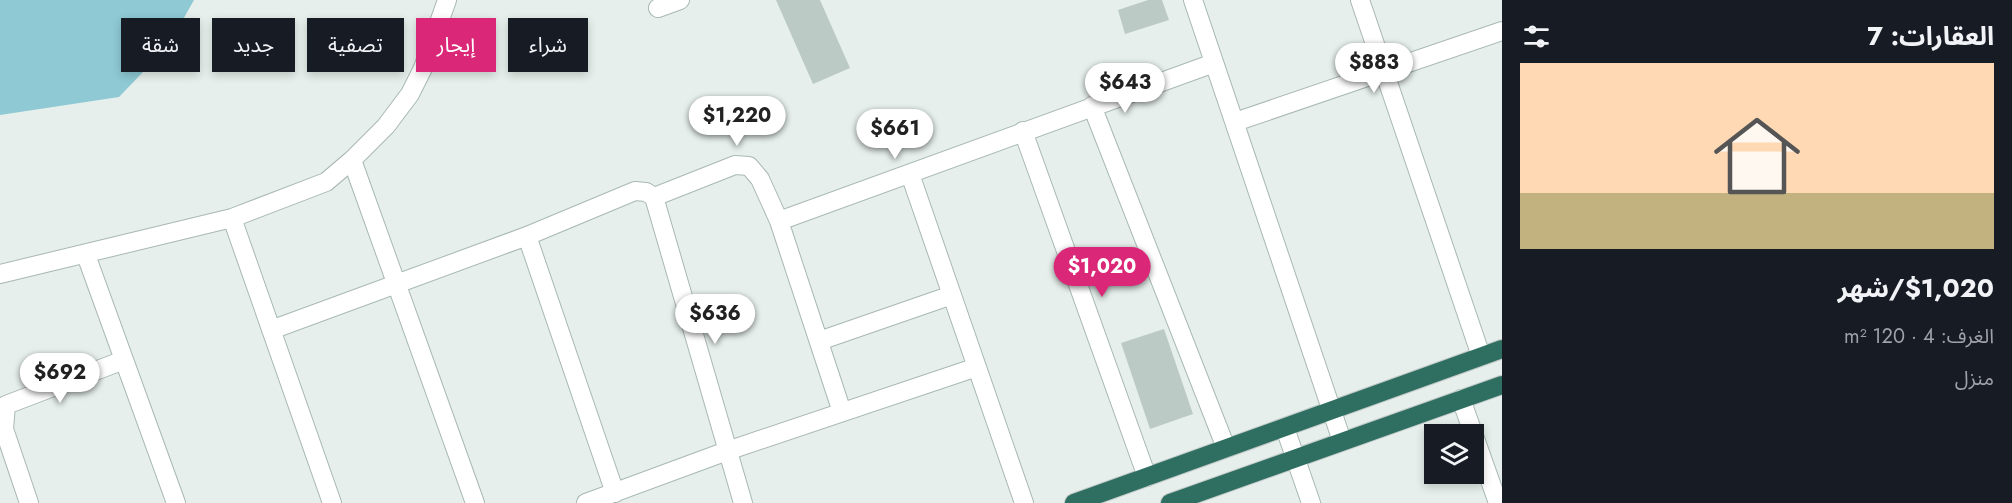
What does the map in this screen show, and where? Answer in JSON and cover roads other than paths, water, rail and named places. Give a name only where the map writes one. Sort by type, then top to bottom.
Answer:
[{"type":"highway","points":[[1074,503],[1502,349]]},
{"type":"highway","points":[[1170,503],[1502,385]]},
{"type":"street","points":[[0,274],[232,218],[326,182],[386,126],[410,94],[423,68],[447,0]]},
{"type":"street","points":[[658,8],[680,0]]},
{"type":"street","points":[[1193,0],[1342,441]]},
{"type":"street","points":[[1360,0],[1481,356]]},
{"type":"street","points":[[1235,122],[1502,31]]},
{"type":"street","points":[[779,221],[1214,63]]},
{"type":"street","points":[[1092,106],[1226,448]]},
{"type":"street","points":[[1023,131],[1147,477]]},
{"type":"street","points":[[352,160],[475,503]]},
{"type":"street","points":[[654,197],[735,165],[749,166],[760,179],[779,221],[842,412]]},
{"type":"street","points":[[910,174],[1024,503]]},
{"type":"street","points":[[271,330],[527,236],[635,191],[646,192],[654,197],[743,503]]},
{"type":"street","points":[[232,218],[332,503]]},
{"type":"street","points":[[527,236],[615,493]]},
{"type":"street","points":[[86,255],[176,503]]},
{"type":"street","points":[[819,341],[952,295]]},
{"type":"street","points":[[29,503],[6,459],[4,429],[6,405],[124,360]]},
{"type":"street","points":[[586,503],[727,451],[977,367]]},
{"type":"street","points":[[1461,399],[1498,503]]},
{"type":"street","points":[[1285,428],[1311,503]]},
{"type":"water","points":[[0,0],[194,0],[184,18],[121,18],[121,72],[143,72],[119,97],[0,115]]}]
